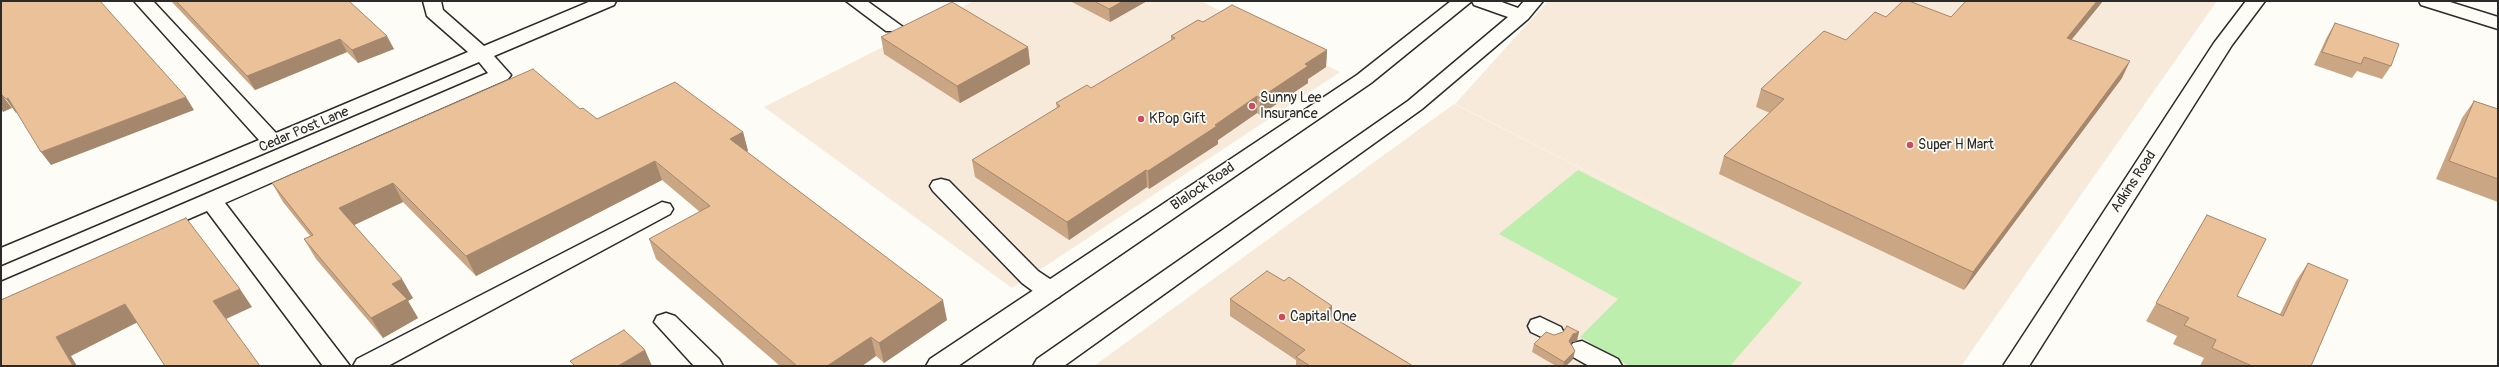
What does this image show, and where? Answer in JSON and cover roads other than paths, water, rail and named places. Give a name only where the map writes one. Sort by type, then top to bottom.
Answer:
[{"type":"main road","points":[[143,1],[274,142]]},
{"type":"main road","points":[[1,292],[501,75],[482,54],[450,28],[434,12],[432,1]]},
{"type":"main road","name":"Cedar Post Lane","points":[[1,257],[607,1]]},
{"type":"main road","points":[[855,1],[893,26]]},
{"type":"main road","name":"Blalock Road","points":[[939,366],[1364,79],[1463,1]]},
{"type":"main road","points":[[1481,1],[1527,8]]},
{"type":"main road","name":"Adkins Road","points":[[2016,366],[2224,42],[2256,1]]},
{"type":"main road","points":[[2428,1],[2498,23]]},
{"type":"main road","points":[[1046,366],[1415,105],[1527,8]]},
{"type":"main road","points":[[941,186],[1030,277],[1050,291]]},
{"type":"main road","points":[[211,201],[337,366]]},
{"type":"main road","points":[[366,366],[662,209]]},
{"type":"main road","points":[[666,322],[710,366]]},
{"type":"place","name":"Sunny Lee Insurance","points":[[1252,106]]},
{"type":"place","name":"KPop Gift","points":[[1141,119]]},
{"type":"place","name":"Super H Mart","points":[[1910,145]]},
{"type":"place","name":"Capital One","points":[[1282,317]]}]
